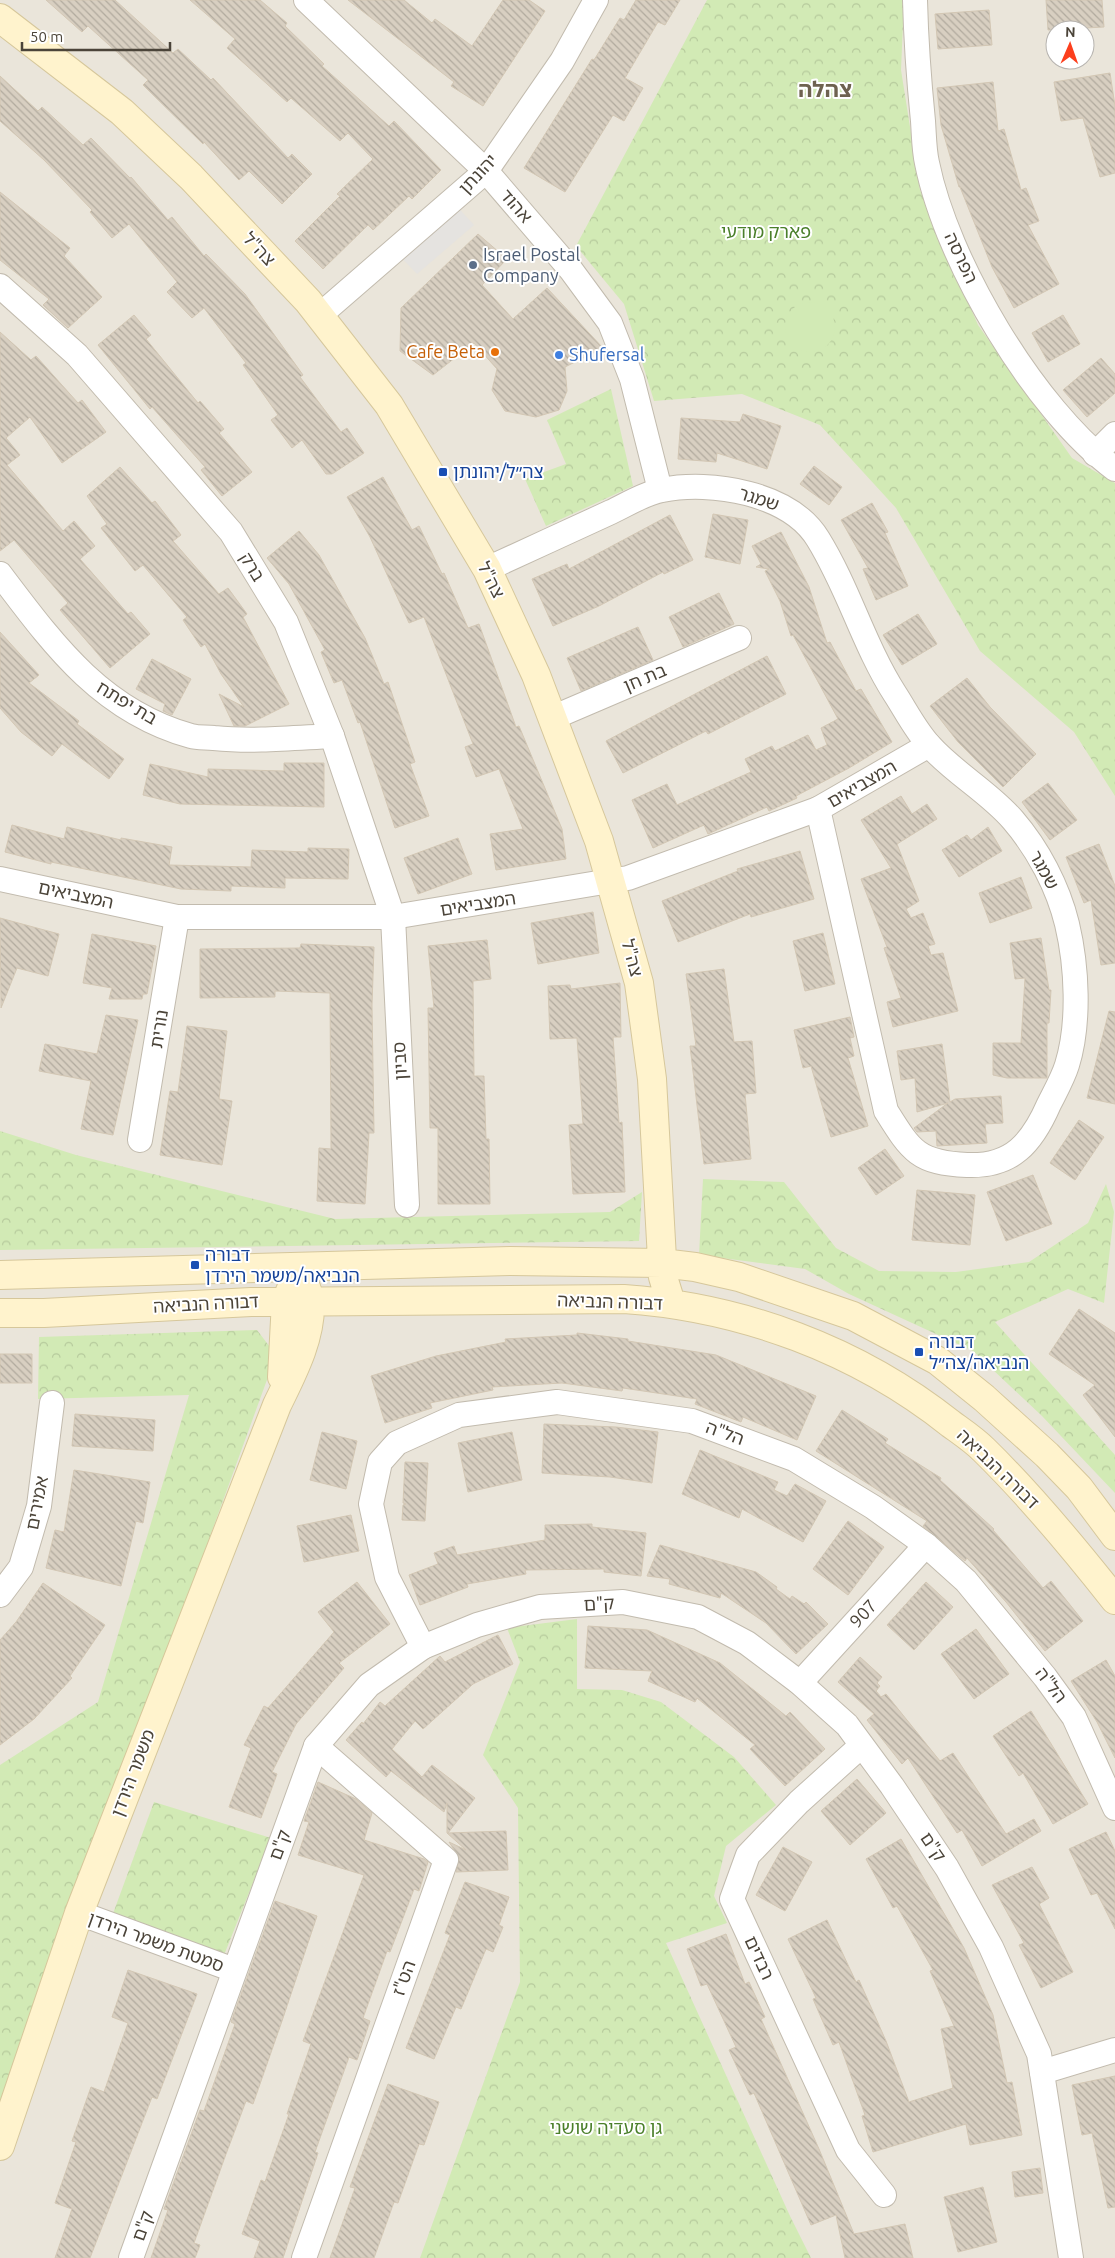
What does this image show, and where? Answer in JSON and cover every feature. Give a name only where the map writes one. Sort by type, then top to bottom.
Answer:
[{"type":"street","name":"יהונתן","points":[[320,315],[486,171],[562,61],[596,0]]},
{"type":"street","name":"הפרסה","points":[[915,0],[918,76],[927,163],[947,228],[978,294],[1024,371],[1095,454],[1115,469]]},
{"type":"street","name":"אהוד","points":[[313,2],[486,171],[571,270],[610,323],[632,379],[660,490]]},
{"type":"street","name":"צה\"ל","points":[[0,18],[122,112],[191,177],[320,315],[389,405],[487,570],[536,675],[599,841],[620,880],[639,983],[652,1078],[662,1263],[664,1285],[670,1303]]},
{"type":"street","name":"ברק","points":[[0,286],[77,355],[231,532],[286,622],[332,736],[393,917]]},
{"type":"street","points":[[1095,454],[1115,434]]},
{"type":"street","name":"שמגר","points":[[487,570],[660,490],[716,487],[746,493],[788,508],[817,536],[879,669],[929,745],[1013,820],[1034,850],[1056,888],[1067,924],[1075,971],[1074,1023],[1067,1065],[1040,1126],[1018,1153],[983,1166],[946,1164],[928,1159],[920,1156],[907,1142],[886,1111],[818,809]]},
{"type":"street","name":"בת יפתח","points":[[0,574],[54,645],[97,687],[145,718],[192,736],[236,740],[332,736]]},
{"type":"street","name":"בת חן","points":[[552,718],[738,638]]},
{"type":"street","name":"המצביאים","points":[[0,879],[177,917],[393,917],[620,880],[818,809],[929,745]]},
{"type":"street","name":"נורית","points":[[140,1140],[177,917]]},
{"type":"street","name":"סביון","points":[[393,917],[407,1205]]},
{"type":"street","name":"דבורה הנביאה","points":[[0,1275],[510,1262],[662,1263],[695,1267],[739,1277],[853,1316],[938,1361],[984,1398],[1047,1455],[1079,1488],[1115,1536]]},
{"type":"street","name":"משמר הירדן","points":[[0,2146],[79,1913],[277,1405],[302,1346],[307,1329],[298,1301],[299,1268]]},
{"type":"street","name":"דבורה הנביאה","points":[[0,1313],[298,1301],[624,1299],[670,1303],[750,1320],[805,1339],[886,1378],[929,1406],[982,1448],[1066,1537],[1115,1600]]},
{"type":"street","name":"הל\"ה","points":[[423,1647],[387,1577],[371,1504],[380,1462],[397,1444],[460,1415],[557,1402],[692,1421],[794,1459],[873,1507],[926,1545],[966,1581],[1045,1677],[1074,1717],[1115,1808]]},
{"type":"street","name":"אמירים","points":[[0,1595],[21,1567],[39,1506],[52,1404]]},
{"type":"street","name":"907","points":[[800,1683],[926,1545]]},
{"type":"street","name":"ק\"ם","points":[[131,2258],[316,1746],[369,1685],[423,1647],[477,1625],[540,1607],[624,1602],[698,1617],[747,1643],[800,1683],[847,1725],[892,1786],[947,1868],[991,1947],[1039,2054],[1071,2258]]},
{"type":"street","name":"הט\"ז","points":[[304,2258],[446,1860],[316,1746]]},
{"type":"street","name":"רבדים","points":[[861,1746],[799,1802],[748,1855],[732,1899],[848,2150],[884,2195]]},
{"type":"street","name":"סמטת משמר הירדן","points":[[79,1913],[234,1970]]},
{"type":"street","points":[[1042,2072],[1115,2050]]},
{"type":"shaded area","points":[[0,0],[1115,0],[1115,2258],[0,2258]]},
{"type":"shaded area","points":[[452,201],[474,225],[417,274],[395,251]]},
{"type":"green space","name":"פארק מודעי","points":[[707,0],[904,0],[901,70],[920,190],[978,325],[1072,458],[1115,483],[1115,796],[1074,732],[980,651],[896,508],[820,425],[742,394],[654,401],[624,304],[576,246]]},
{"type":"green space","points":[[805,302],[815,302],[828,309],[835,322],[835,332],[828,345],[815,352],[805,352],[796,348],[789,341],[785,332],[785,322],[789,313],[796,306]]},
{"type":"green space","points":[[611,389],[633,486],[546,526],[525,479],[566,464],[547,420]]},
{"type":"green space","points":[[0,1131],[76,1155],[335,1219],[610,1212],[642,1192],[639,1241],[0,1250]]},
{"type":"green space","points":[[703,1179],[784,1182],[836,1248],[879,1271],[956,1272],[1029,1262],[1088,1223],[1106,1184],[1114,1212],[1104,1303],[1068,1289],[995,1322],[1115,1455],[1115,1493],[1042,1416],[973,1351],[849,1294],[805,1269],[699,1255]]},
{"type":"green space","points":[[257,1330],[276,1355],[0,2113],[0,1765],[98,1702],[189,1395],[38,1399],[39,1337]]},
{"type":"green space","name":"גן סעדיה שושני","points":[[577,1619],[577,1689],[622,1690],[661,1702],[734,1757],[776,1805],[726,1846],[714,1896],[727,1923],[666,1943],[790,2216],[811,2258],[420,2258],[520,1982],[518,1808],[483,1755],[520,1662],[507,1628]]},
{"type":"green space","points":[[154,1802],[271,1838],[224,1955],[111,1919]]},
{"type":"building","points":[[46,0],[115,0],[173,53],[178,49],[211,80],[213,78],[288,158],[292,154],[312,174],[282,204],[249,171],[239,180],[204,142],[203,144],[143,85],[148,80],[88,26],[82,32]]},
{"type":"building","points":[[190,0],[260,0],[287,23],[285,26],[324,64],[322,66],[389,126],[394,121],[441,170],[412,199],[409,196],[373,230],[368,225],[323,269],[295,241],[340,196],[337,194],[373,159],[348,133],[340,141],[291,98],[287,102],[227,48],[235,39]]},
{"type":"building","points":[[348,0],[404,0],[432,23],[435,19],[472,46],[503,0],[529,0],[545,11],[483,106],[451,86],[454,82]]},
{"type":"building","points":[[636,0],[680,0],[665,25],[658,22],[625,78],[643,88],[624,121],[613,115],[565,192],[524,168],[592,59],[594,60],[620,18],[624,20]]},
{"type":"building","points":[[1046,0],[1102,0],[1104,27],[1095,27],[1095,20],[1047,20]]},
{"type":"building","points":[[989,10],[992,45],[938,49],[935,14]]},
{"type":"building","points":[[1110,73],[1115,106],[1115,173],[1100,177],[1083,118],[1061,121],[1054,82]]},
{"type":"building","points":[[0,76],[38,111],[42,107],[83,145],[91,138],[131,177],[168,220],[172,217],[204,256],[206,254],[245,294],[303,375],[300,377],[341,432],[347,428],[364,453],[332,474],[326,474],[302,440],[292,448],[271,420],[278,415],[243,365],[246,363],[204,308],[192,318],[167,292],[177,282],[129,224],[112,238],[90,212],[92,210],[44,160],[0,121]]},
{"type":"building","points":[[993,82],[998,131],[1004,129],[1021,190],[1026,188],[1039,221],[1028,225],[1059,284],[1014,308],[992,267],[959,187],[941,125],[937,88]]},
{"type":"building","points":[[0,192],[70,248],[64,256],[102,297],[68,328],[43,305],[49,299],[0,260]]},
{"type":"building","points":[[478,234],[507,259],[482,285],[513,319],[547,288],[603,348],[565,367],[567,391],[559,410],[536,417],[505,411],[492,390],[497,369],[474,343],[433,375],[400,351],[401,308]]},
{"type":"building","points":[[134,315],[151,335],[146,339],[198,403],[200,401],[224,429],[219,433],[252,472],[222,496],[201,470],[205,467],[152,407],[150,409],[98,345]]},
{"type":"building","points":[[1063,315],[1080,344],[1048,362],[1032,333]]},
{"type":"building","points":[[0,332],[31,360],[36,356],[78,403],[82,400],[106,432],[62,463],[30,417],[6,438],[20,455],[7,465],[63,531],[74,521],[95,546],[80,559],[128,614],[131,612],[150,634],[110,668],[60,610],[68,603],[14,540],[0,551]]},
{"type":"building","points":[[1101,358],[1115,374],[1115,393],[1087,417],[1063,390]]},
{"type":"building","points":[[743,414],[781,426],[767,469],[717,453],[716,462],[678,459],[681,418],[740,422]]},
{"type":"building","points":[[814,466],[842,487],[829,505],[800,484]]},
{"type":"building","points":[[120,467],[152,503],[155,501],[181,535],[173,541],[219,594],[228,588],[247,614],[243,617],[289,704],[245,726],[234,726],[219,694],[244,707],[221,674],[205,644],[201,647],[183,620],[187,617],[143,565],[135,571],[101,528],[107,524],[87,496]]},
{"type":"building","points":[[383,477],[412,530],[419,526],[442,574],[444,573],[468,628],[479,624],[516,727],[519,726],[562,829],[566,859],[496,870],[490,834],[523,829],[499,769],[476,777],[465,747],[473,744],[424,617],[409,623],[370,537],[347,497]]},
{"type":"building","points":[[872,503],[888,532],[885,533],[908,586],[876,600],[863,569],[868,568],[841,520]]},
{"type":"building","points":[[713,514],[748,520],[740,564],[705,557]]},
{"type":"building","points":[[670,515],[693,560],[664,574],[663,572],[599,606],[553,626],[532,579],[567,564],[569,569]]},
{"type":"building","points":[[299,531],[319,555],[365,638],[384,684],[388,682],[415,762],[410,764],[429,816],[395,828],[360,722],[358,723],[342,680],[334,683],[321,652],[325,650],[289,584],[267,558]]},
{"type":"building","points":[[781,532],[809,587],[827,643],[830,642],[856,691],[861,689],[892,742],[849,768],[796,796],[797,798],[769,811],[767,807],[708,834],[704,825],[653,848],[632,800],[667,784],[677,805],[751,772],[745,759],[772,746],[775,751],[808,735],[816,750],[827,745],[821,728],[838,719],[793,635],[791,636],[780,601],[765,571],[769,569],[756,567],[761,564],[752,546]]},
{"type":"building","points":[[719,593],[734,624],[683,647],[669,617]]},
{"type":"building","points":[[918,614],[937,644],[902,665],[883,635]]},
{"type":"building","points":[[638,627],[653,660],[581,691],[567,658]]},
{"type":"building","points":[[0,632],[39,675],[29,683],[79,721],[77,724],[124,759],[109,779],[62,744],[52,756],[21,732],[0,708]]},
{"type":"building","points":[[767,656],[786,694],[708,734],[706,731],[623,773],[606,741]]},
{"type":"building","points":[[152,659],[191,679],[172,715],[163,711],[165,704],[136,689]]},
{"type":"building","points":[[967,678],[990,707],[1036,754],[1003,787],[958,742],[930,706]]},
{"type":"building","points":[[284,763],[324,763],[324,807],[180,804],[143,795],[150,764],[208,777],[208,769],[284,771]]},
{"type":"building","points":[[1048,783],[1077,820],[1050,840],[1022,802]]},
{"type":"building","points":[[901,796],[912,814],[927,804],[937,819],[897,844],[919,901],[906,909],[911,918],[923,913],[935,944],[928,946],[931,955],[943,953],[958,1011],[893,1027],[887,1002],[901,998],[884,948],[887,947],[861,879],[891,868],[861,820]]},
{"type":"building","points":[[12,825],[64,839],[67,827],[121,840],[121,838],[172,847],[169,865],[251,867],[252,850],[308,852],[308,848],[349,849],[348,879],[285,878],[285,888],[231,886],[231,891],[181,889],[51,862],[51,864],[5,852]]},
{"type":"building","points":[[988,827],[1002,851],[959,877],[942,850],[967,835],[971,840]]},
{"type":"building","points":[[458,838],[472,874],[418,894],[404,858]]},
{"type":"building","points":[[1099,844],[1115,886],[1115,963],[1101,965],[1091,900],[1084,903],[1066,857]]},
{"type":"building","points":[[800,851],[814,899],[751,917],[750,914],[678,942],[662,901],[738,871],[737,869]]},
{"type":"building","points":[[1021,877],[1032,908],[990,923],[979,893]]},
{"type":"building","points":[[593,912],[599,953],[538,964],[531,923]]},
{"type":"building","points":[[0,918],[59,934],[48,976],[17,968],[1,1008]]},
{"type":"building","points":[[823,933],[835,984],[805,991],[793,941]]},
{"type":"building","points":[[92,934],[156,946],[147,994],[143,994],[142,999],[109,999],[112,988],[83,983]]},
{"type":"building","points":[[1041,938],[1049,990],[1051,990],[1049,1023],[1047,1023],[1047,1078],[1007,1078],[993,1075],[993,1043],[1021,1043],[1025,978],[1015,979],[1010,943]]},
{"type":"building","points":[[487,940],[491,979],[473,981],[474,1076],[484,1076],[486,1139],[489,1139],[490,1204],[438,1204],[438,1128],[430,1128],[428,1008],[434,1008],[428,946]]},
{"type":"building","points":[[301,944],[374,947],[372,1005],[374,1133],[369,1133],[365,1204],[317,1201],[319,1148],[331,1149],[330,993],[275,991],[275,997],[200,998],[200,949],[300,948]]},
{"type":"building","points":[[724,969],[734,1042],[752,1041],[756,1093],[745,1094],[751,1159],[704,1164],[690,1046],[696,1046],[686,974]]},
{"type":"building","points":[[620,983],[621,1037],[613,1037],[619,1123],[622,1122],[625,1192],[573,1194],[569,1125],[583,1124],[577,1038],[550,1039],[548,986],[570,985],[571,989]]},
{"type":"building","points":[[1109,1011],[1115,1012],[1115,1104],[1087,1098]]},
{"type":"building","points":[[106,1015],[138,1020],[113,1135],[81,1129],[91,1081],[39,1071],[45,1044],[97,1054]]},
{"type":"building","points":[[850,1017],[854,1037],[850,1038],[854,1056],[848,1058],[868,1126],[831,1137],[811,1066],[803,1068],[794,1030]]},
{"type":"building","points":[[187,1026],[227,1031],[219,1099],[232,1101],[222,1165],[160,1155],[170,1091],[178,1092]]},
{"type":"building","points":[[942,1044],[950,1102],[955,1099],[1001,1096],[1003,1123],[985,1124],[987,1143],[937,1146],[936,1131],[917,1132],[914,1128],[948,1103],[917,1112],[915,1078],[901,1080],[897,1051]]},
{"type":"building","points":[[1079,1120],[1104,1137],[1075,1180],[1050,1163]]},
{"type":"building","points":[[885,1149],[904,1176],[876,1195],[858,1168]]},
{"type":"building","points":[[1033,1175],[1052,1224],[1006,1241],[987,1192]]},
{"type":"building","points":[[917,1190],[975,1195],[970,1245],[912,1240]]},
{"type":"building","points":[[1079,1309],[1115,1333],[1115,1437],[1083,1395],[1095,1385],[1049,1354]]},
{"type":"building","points":[[577,1333],[628,1339],[628,1341],[716,1355],[816,1396],[797,1440],[743,1417],[741,1422],[695,1404],[697,1399],[623,1388],[622,1391],[562,1383],[492,1387],[493,1390],[430,1403],[432,1408],[385,1423],[371,1376],[436,1356],[506,1342],[505,1339],[577,1335]]},
{"type":"building","points":[[0,1354],[32,1354],[32,1383],[0,1383]]},
{"type":"building","points":[[842,1410],[888,1439],[885,1443],[941,1478],[940,1480],[994,1529],[1043,1588],[1051,1581],[1083,1621],[1045,1651],[1006,1602],[967,1558],[965,1561],[923,1526],[927,1521],[816,1451]]},
{"type":"building","points":[[75,1414],[155,1420],[153,1451],[72,1446]]},
{"type":"building","points":[[544,1424],[616,1427],[658,1432],[652,1483],[610,1477],[542,1473]]},
{"type":"building","points":[[322,1432],[357,1441],[346,1489],[310,1480]]},
{"type":"building","points":[[512,1432],[522,1480],[468,1492],[458,1443]]},
{"type":"building","points":[[700,1450],[778,1482],[774,1490],[787,1496],[795,1484],[826,1501],[803,1542],[742,1509],[739,1518],[682,1494]]},
{"type":"building","points":[[405,1462],[428,1463],[425,1521],[402,1520],[403,1505],[406,1504],[403,1503]]},
{"type":"building","points":[[74,1470],[150,1482],[143,1523],[136,1521],[121,1586],[46,1568],[55,1530],[64,1532]]},
{"type":"building","points":[[351,1515],[359,1551],[304,1562],[297,1526]]},
{"type":"building","points":[[848,1521],[884,1547],[848,1595],[813,1569]]},
{"type":"building","points":[[592,1524],[592,1527],[646,1533],[641,1576],[604,1572],[604,1569],[525,1570],[526,1574],[467,1584],[468,1587],[420,1605],[409,1575],[438,1564],[434,1553],[454,1546],[457,1555],[545,1540],[545,1525]]},
{"type":"building","points":[[660,1545],[756,1572],[790,1599],[792,1596],[804,1604],[806,1602],[828,1624],[796,1654],[766,1623],[721,1593],[720,1598],[669,1584],[670,1579],[647,1576]]},
{"type":"building","points":[[357,1582],[390,1624],[339,1663],[344,1668],[296,1724],[272,1772],[277,1774],[261,1818],[229,1807],[251,1748],[244,1745],[264,1706],[268,1708],[334,1632],[318,1612]]},
{"type":"building","points":[[926,1582],[953,1607],[914,1650],[887,1625]]},
{"type":"building","points":[[43,1583],[105,1625],[70,1676],[72,1678],[34,1719],[0,1745],[0,1640],[16,1622]]},
{"type":"building","points":[[588,1626],[647,1630],[720,1663],[786,1716],[790,1712],[825,1749],[785,1786],[750,1749],[755,1745],[697,1698],[695,1702],[648,1681],[652,1671],[585,1668]]},
{"type":"building","points":[[976,1629],[1009,1674],[974,1699],[941,1654]]},
{"type":"building","points":[[498,1635],[513,1664],[473,1684],[423,1729],[415,1721],[392,1749],[422,1777],[432,1765],[475,1798],[448,1833],[506,1831],[508,1870],[456,1872],[459,1857],[449,1842],[466,1850],[447,1833],[447,1803],[444,1812],[391,1771],[386,1777],[346,1740],[362,1722],[363,1724],[380,1702],[385,1706],[440,1656],[445,1662]]},
{"type":"building","points":[[860,1657],[882,1677],[877,1683],[880,1686],[876,1691],[881,1697],[886,1694],[940,1761],[953,1753],[1006,1834],[1034,1819],[1041,1831],[982,1866],[962,1830],[957,1833],[908,1758],[902,1764],[867,1720],[874,1714],[838,1682]]},
{"type":"building","points":[[1106,1660],[1115,1676],[1115,1758],[1097,1722],[1071,1681]]},
{"type":"building","points":[[1031,1711],[1088,1804],[1053,1824],[1023,1773],[1019,1776],[993,1736]]},
{"type":"building","points":[[857,1779],[886,1813],[850,1845],[821,1811]]},
{"type":"building","points":[[318,1782],[356,1799],[372,1813],[364,1840],[424,1859],[428,1862],[419,1891],[414,1889],[390,1952],[387,1951],[363,2018],[370,2021],[357,2060],[349,2057],[315,2152],[318,2153],[283,2258],[254,2258],[260,2241],[242,2234],[261,2180],[265,2182],[289,2114],[287,2114],[311,2044],[303,2041],[364,1875],[298,1855],[309,1822],[304,1821]]},
{"type":"building","points":[[1106,1832],[1115,1851],[1115,1929],[1097,1893],[1091,1895],[1069,1849]]},
{"type":"building","points":[[901,1839],[964,1948],[993,2015],[1007,2083],[1012,2082],[1022,2135],[970,2145],[966,2124],[873,2152],[862,2116],[865,2115],[839,2042],[833,2045],[813,1999],[816,1998],[788,1939],[827,1920],[856,1982],[859,1980],[886,2041],[909,2102],[953,2088],[941,2029],[954,2026],[930,1971],[933,1970],[897,1906],[893,1908],[866,1859]]},
{"type":"building","points":[[783,1847],[812,1862],[785,1911],[756,1895]]},
{"type":"building","points":[[1032,1867],[1049,1898],[1039,1904],[1073,1972],[1041,1988],[1019,1945],[1024,1943],[992,1885]]},
{"type":"building","points":[[465,1882],[509,1897],[499,1925],[503,1927],[493,1952],[486,1949],[461,2009],[456,2007],[434,2059],[406,2048],[450,1935],[445,1933]]},
{"type":"building","points":[[275,1901],[317,1916],[282,2021],[253,2104],[246,2101],[226,2154],[194,2243],[200,2245],[195,2258],[151,2258],[168,2210],[164,2209],[200,2110],[204,2111],[235,2024],[231,2022]]},
{"type":"building","points":[[726,1934],[745,1984],[749,1982],[765,2017],[761,2019],[819,2149],[854,2234],[905,2224],[913,2258],[845,2258],[836,2215],[811,2225],[754,2093],[750,2095],[729,2050],[736,2047],[707,1984],[701,1986],[687,1949]]},
{"type":"building","points":[[128,1970],[197,1994],[157,2099],[152,2097],[90,2258],[55,2258],[72,2209],[55,2203],[76,2142],[72,2141],[91,2087],[104,2092],[128,2023],[112,2017]]},
{"type":"building","points":[[1115,2076],[1115,2207],[1108,2208],[1092,2133],[1082,2135],[1072,2085]]},
{"type":"building","points":[[388,2084],[439,2102],[424,2145],[419,2144],[398,2203],[394,2202],[374,2258],[330,2258],[355,2188],[350,2187]]},
{"type":"building","points":[[1040,2168],[1043,2193],[1015,2197],[1012,2172]]},
{"type":"building","points":[[983,2187],[997,2242],[958,2252],[944,2197]]},
{"type":"place","name":"Israel Postal Company","points":[[473,265]]},
{"type":"place","name":"Cafe Beta","points":[[495,352]]},
{"type":"place","name":"Shufersal","points":[[559,355]]},
{"type":"place","name":"צה״ל/יהונתן","points":[[443,472]]},
{"type":"place","name":"דבורה הנביאה/משמר הירדן","points":[[195,1265]]},
{"type":"place","name":"דבורה הנביאה/צה״ל","points":[[919,1352]]},
{"type":"district","name":"צהלה","points":[[825,89]]}]
